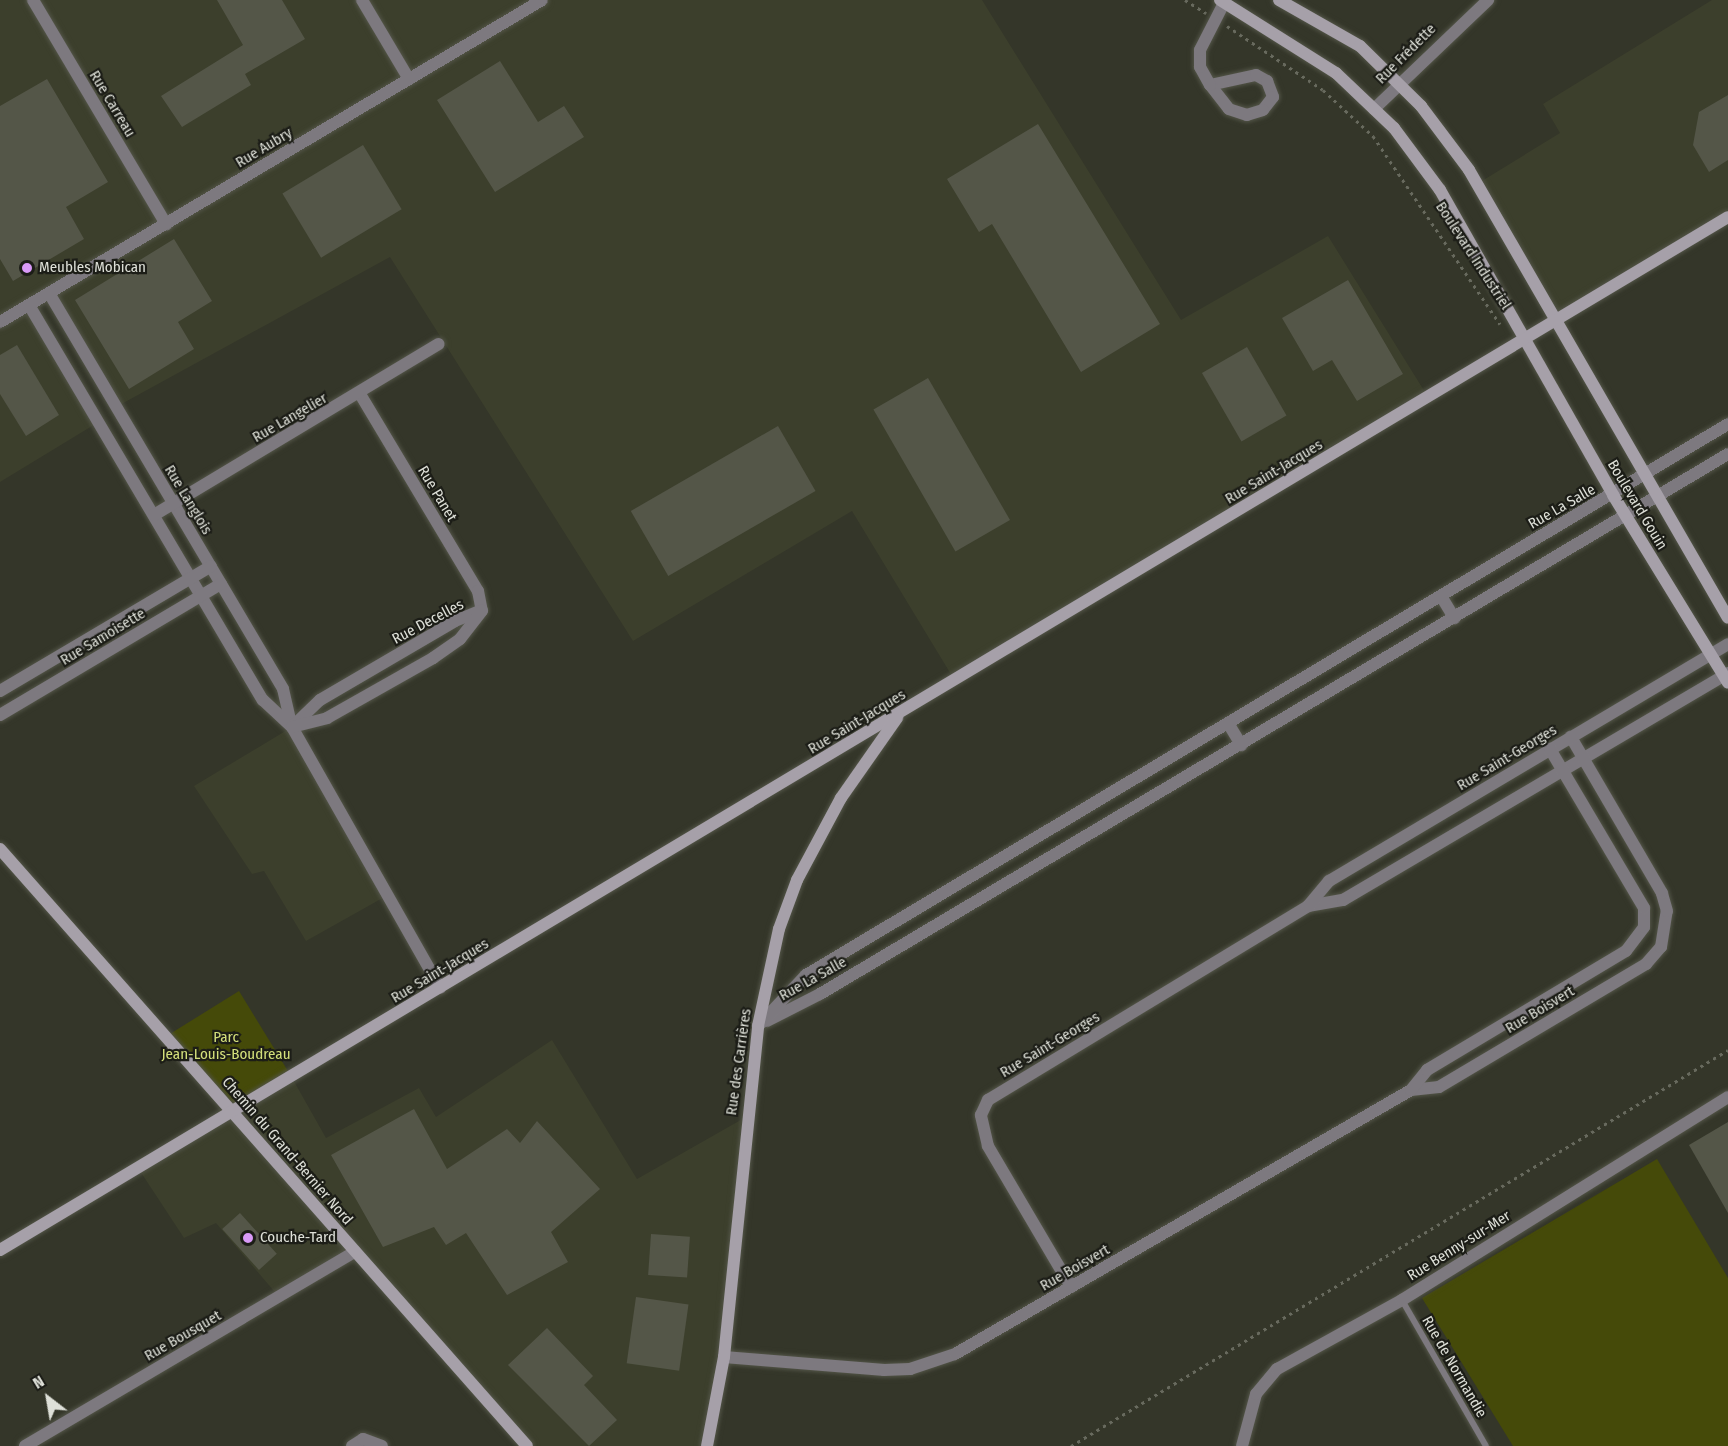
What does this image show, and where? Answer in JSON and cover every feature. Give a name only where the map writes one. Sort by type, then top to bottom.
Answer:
[{"type":"street","name":"Rue Carreau","points":[[33,0],[166,224]]},
{"type":"street","points":[[362,0],[409,79]]},
{"type":"street","name":"Rue Aubry","points":[[0,322],[542,0]]},
{"type":"street","points":[[1278,0],[1360,46],[1421,106],[1469,170],[1555,321]]},
{"type":"street","name":"Rue Frédette","points":[[1374,109],[1397,82],[1488,0]]},
{"type":"street","points":[[1210,85],[1256,75],[1267,81],[1273,97],[1263,110],[1247,115],[1229,109],[1210,85],[1200,67],[1200,50],[1222,1]]},
{"type":"street","name":"Boulevard Industriel","points":[[1222,1],[1336,73],[1374,109],[1440,190],[1524,340]]},
{"type":"street","name":"Rue Saint-Jacques","points":[[0,1250],[1728,217]]},
{"type":"street","name":"Rue Langlois","points":[[49,293],[172,504],[284,689],[292,727]]},
{"type":"street","name":"Rue Langlois","points":[[29,305],[60,364],[154,515],[263,700],[292,727],[440,988]]},
{"type":"street","name":"Boulevard Gouin","points":[[1555,321],[1642,475],[1728,618]]},
{"type":"street","name":"Boulevard Gouin","points":[[1524,340],[1626,517],[1726,677]]},
{"type":"street","name":"Rue Langelier","points":[[154,515],[360,394],[439,344]]},
{"type":"street","name":"Rue Panet","points":[[360,394],[478,591],[482,611]]},
{"type":"street","name":"Rue La Salle","points":[[758,1026],[806,975],[1010,856],[1728,424]]},
{"type":"street","name":"Rue La Salle","points":[[758,1026],[820,994],[1626,517],[1728,454]]},
{"type":"street","name":"Rue Samoisette","points":[[0,691],[211,566]]},
{"type":"street","name":"Rue Samoisette","points":[[0,715],[221,584]]},
{"type":"street","points":[[1441,596],[1454,618]]},
{"type":"street","name":"Rue Decelles","points":[[292,727],[327,718],[433,657],[460,639],[482,611]]},
{"type":"street","name":"Rue Decelles","points":[[292,727],[320,700],[455,621],[482,611]]},
{"type":"street","name":"Rue Saint-Georges","points":[[1071,1287],[988,1146],[981,1115],[988,1100],[1308,906],[1329,881],[1728,644]]},
{"type":"street","name":"Rue Saint-Georges","points":[[1308,906],[1343,900],[1726,677]]},
{"type":"street","name":"Rue des Carrières","points":[[707,1446],[724,1357],[758,1026],[779,929],[797,880],[841,798],[900,714]]},
{"type":"street","points":[[1228,723],[1241,745]]},
{"type":"street","name":"Rue Boisvert","points":[[1411,1090],[1439,1087],[1646,964],[1661,947],[1668,911],[1662,892],[1571,737]]},
{"type":"street","points":[[1550,749],[1625,870],[1644,908],[1644,927],[1664,929]]},
{"type":"street","name":"Chemin du Grand-Bernier Nord","points":[[0,849],[526,1446]]},
{"type":"street","points":[[1010,856],[1020,874]]},
{"type":"street","name":"Rue Boisvert","points":[[724,1357],[910,1369],[955,1354],[1411,1090],[1427,1070],[1626,951],[1644,927]]},
{"type":"street","name":"Rue Benny-sur-Mer","points":[[1242,1446],[1256,1394],[1277,1369],[1402,1300],[1728,1097]]},
{"type":"street","name":"Rue Bousquet","points":[[26,1446],[355,1252]]},
{"type":"street","points":[[352,1446],[363,1439],[382,1446]]},
{"type":"lane","name":"Rue de Normandie","points":[[1402,1300],[1486,1446]]},
{"type":"path","name":"Boulevard Industriel","points":[[1185,0],[1323,90],[1372,136],[1496,321],[1524,340]]},
{"type":"path","points":[[1071,1446],[1728,1050]]},
{"type":"shaded area","points":[[0,0],[982,0],[1181,320],[1328,236],[1428,397],[955,681],[852,511],[633,641],[390,257],[116,407],[49,293],[29,304],[97,423],[0,482]]},
{"type":"shaded area","points":[[1712,0],[1728,0],[1728,217],[1555,321],[1477,184],[1560,133],[1543,104]]},
{"type":"shaded area","points":[[292,727],[388,895],[306,941],[264,871],[252,874],[194,786]]},
{"type":"shaded area","points":[[552,1040],[637,1179],[746,1117],[724,1357],[707,1446],[527,1446],[356,1252],[279,1297],[216,1223],[184,1238],[138,1168],[291,1076],[326,1138],[419,1088],[436,1117]]},
{"type":"green space","name":"Parc Jean-Louis-Boudreau","points":[[239,991],[291,1076],[232,1112],[165,1037]]},
{"type":"green space","points":[[1657,1159],[1728,1278],[1728,1446],[1513,1446],[1422,1298]]},
{"type":"building","points":[[217,0],[282,0],[305,39],[245,74],[251,85],[182,127],[161,96],[243,45]]},
{"type":"building","points":[[500,61],[538,122],[564,106],[584,137],[495,192],[437,100]]},
{"type":"building","points":[[47,79],[108,182],[66,207],[84,239],[13,281],[0,259],[0,106]]},
{"type":"building","points":[[1728,95],[1728,160],[1709,172],[1693,145],[1699,112]]},
{"type":"building","points":[[1038,124],[1160,324],[1081,372],[992,224],[979,232],[947,179]]},
{"type":"building","points":[[363,145],[402,209],[321,258],[282,193]]},
{"type":"building","points":[[174,239],[212,301],[178,322],[194,349],[129,389],[75,300]]},
{"type":"building","points":[[1348,280],[1403,374],[1357,401],[1332,360],[1313,371],[1282,318]]},
{"type":"building","points":[[17,345],[59,415],[26,436],[0,394],[0,355]]},
{"type":"building","points":[[1247,347],[1286,415],[1241,441],[1202,373]]},
{"type":"building","points":[[928,378],[1010,520],[955,552],[873,410]]},
{"type":"building","points":[[778,426],[816,491],[668,576],[631,511]]},
{"type":"building","points":[[414,1109],[447,1169],[507,1129],[520,1143],[537,1121],[600,1189],[551,1232],[568,1262],[507,1295],[466,1233],[446,1245],[434,1227],[383,1247],[331,1155]]},
{"type":"building","points":[[1728,1122],[1728,1213],[1689,1145]]},
{"type":"building","points":[[240,1213],[277,1254],[259,1270],[222,1229]]},
{"type":"building","points":[[651,1234],[690,1237],[687,1278],[648,1275]]},
{"type":"building","points":[[636,1297],[688,1304],[679,1371],[627,1363]]},
{"type":"building","points":[[547,1328],[593,1376],[584,1385],[617,1420],[589,1446],[508,1365]]},
{"type":"place","name":"Meubles Mobican","points":[[27,268]]},
{"type":"place","name":"Couche-Tard","points":[[248,1238]]}]
